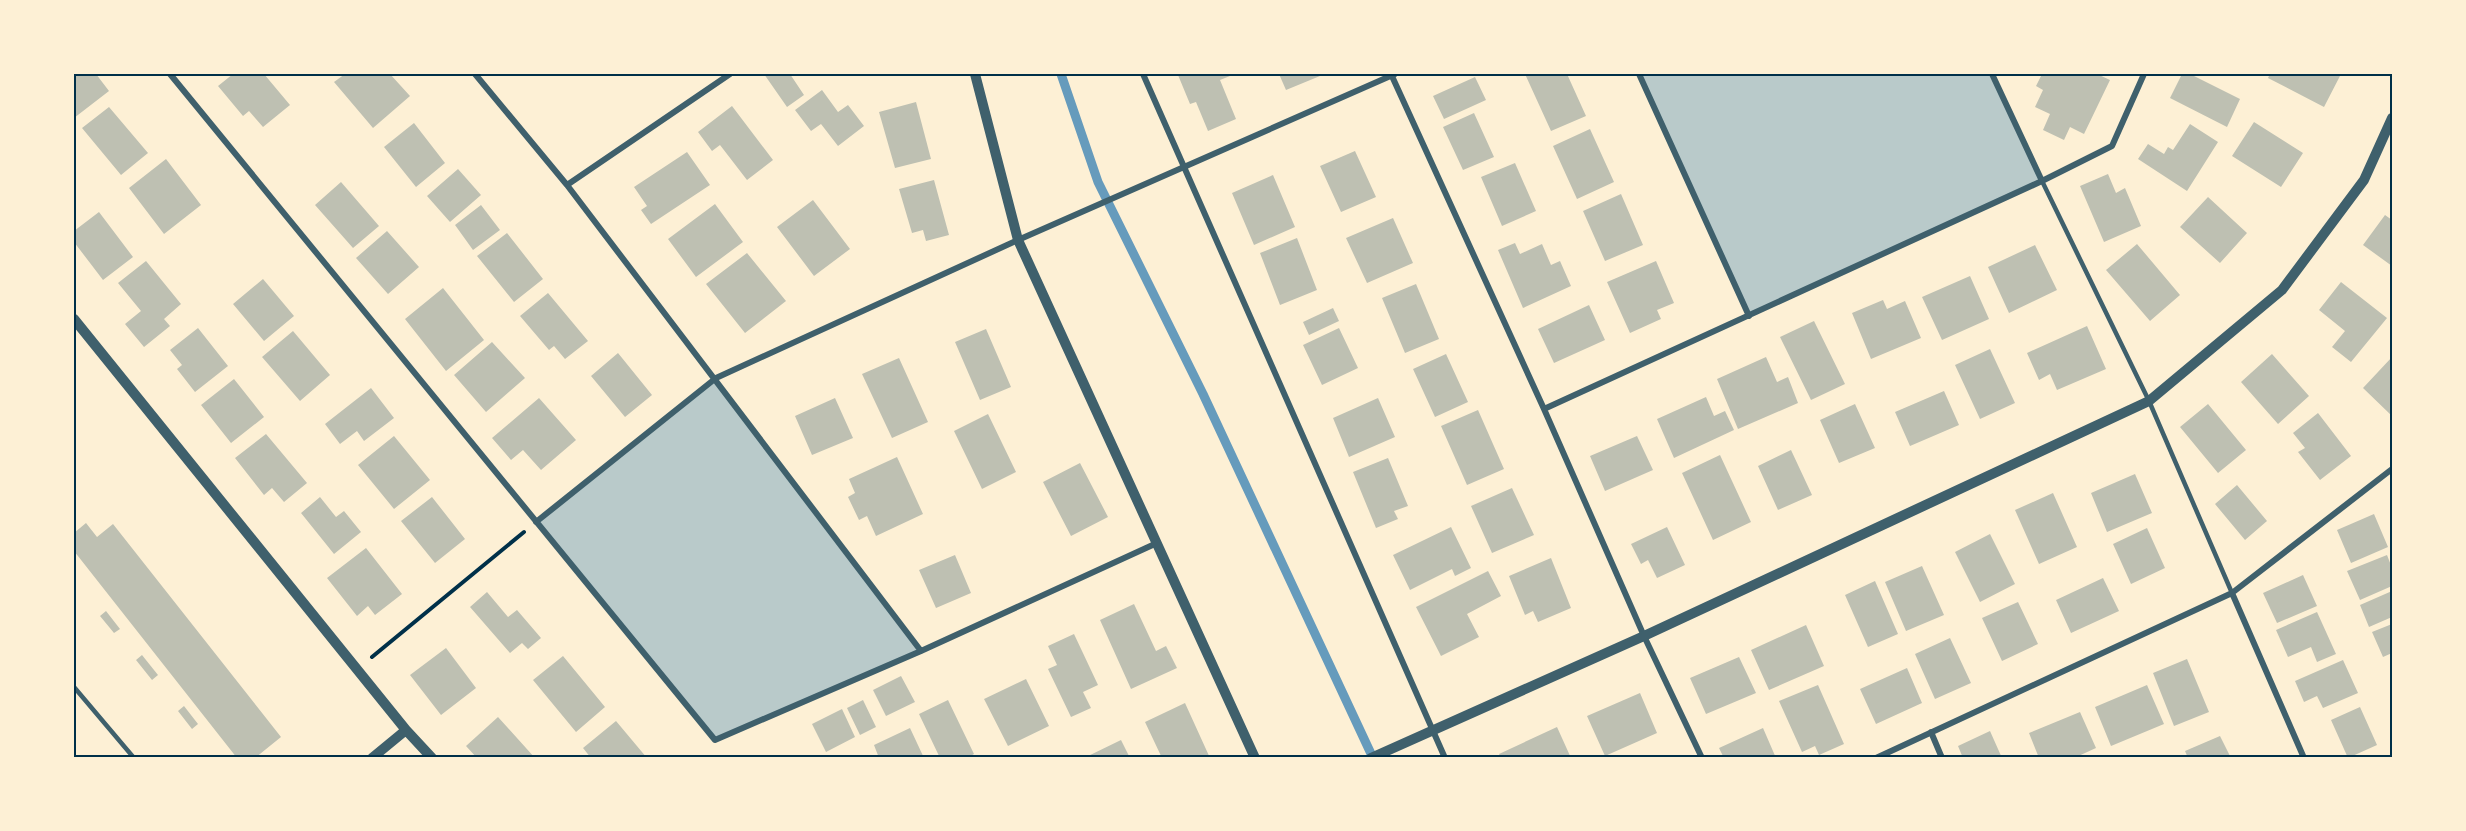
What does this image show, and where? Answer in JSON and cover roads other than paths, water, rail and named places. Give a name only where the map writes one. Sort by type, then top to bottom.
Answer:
[{"type":"street","points":[[170,74],[715,740],[921,651],[1157,543]]},
{"type":"street","points":[[475,74],[567,185],[716,378],[921,651]]},
{"type":"street","points":[[567,185],[730,74]]},
{"type":"street","points":[[975,74],[1018,240],[1255,758]]},
{"type":"street","points":[[1143,74],[1445,758]]},
{"type":"street","points":[[536,522],[716,378],[1050,225],[1392,74],[1644,636],[1702,758]]},
{"type":"street","points":[[1639,74],[1749,316]]},
{"type":"street","points":[[1992,74],[2042,182]]},
{"type":"street","points":[[1544,409],[2042,182],[2112,146],[2144,74]]},
{"type":"street","points":[[1371,758],[1644,636],[2149,401],[2282,290],[2364,180],[2392,118]]},
{"type":"street","points":[[74,319],[406,730],[432,758]]},
{"type":"street","points":[[1876,758],[2232,593],[2392,469]]},
{"type":"street","points":[[2232,593],[2304,758]]},
{"type":"street","points":[[372,758],[406,730]]},
{"type":"street","points":[[1931,732],[1942,758]]},
{"type":"lane","points":[[2042,182],[2149,401],[2232,593]]},
{"type":"lane","points":[[74,687],[134,758]]},
{"type":"waterway","points":[[1061,74],[1098,182],[1203,394],[1373,758]]}]
